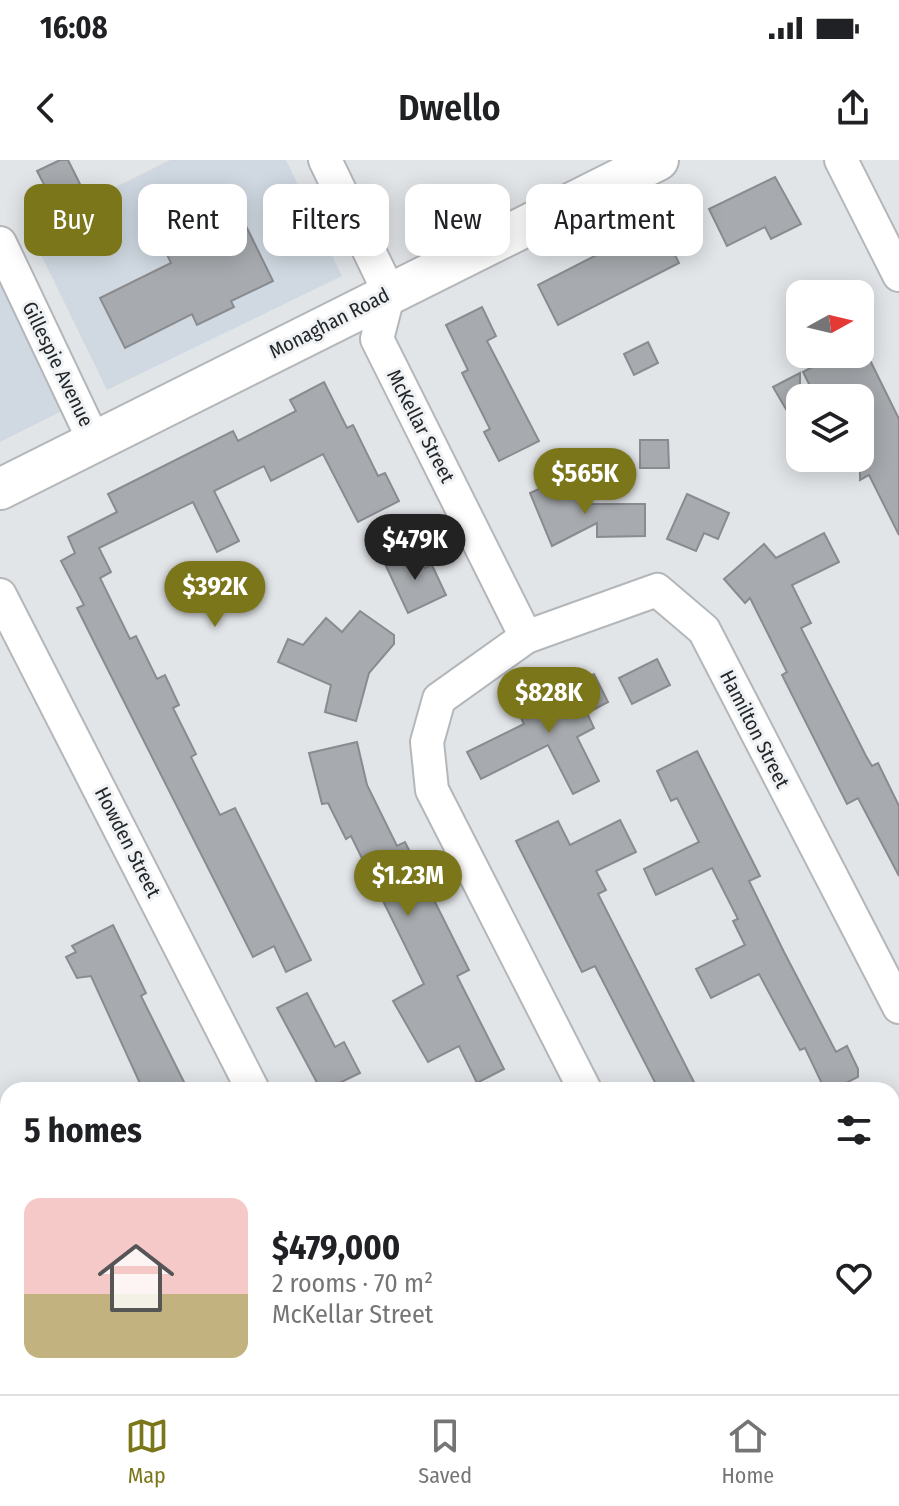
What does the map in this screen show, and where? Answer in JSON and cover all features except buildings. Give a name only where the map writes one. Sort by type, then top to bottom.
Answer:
[{"type":"street","points":[[325,160],[389,292]]},
{"type":"street","name":"Monaghan Road","points":[[0,489],[658,160]]},
{"type":"street","points":[[841,160],[899,275]]},
{"type":"street","name":"Gillespie Avenue","points":[[0,243],[94,441]]},
{"type":"street","name":"McKellar Street","points":[[389,292],[377,339],[526,637]]},
{"type":"street","name":"Hamilton Street","points":[[526,637],[657,590],[704,630],[899,1007]]},
{"type":"street","name":"Howden Street","points":[[0,595],[249,1082]]},
{"type":"street","points":[[526,637],[439,699],[427,742],[432,790],[581,1082]]},
{"type":"shaded area","points":[[170,160],[286,160],[298,184],[263,184],[263,256],[332,256],[342,276],[107,390],[42,256],[122,256],[122,184]]},
{"type":"shaded area","points":[[0,280],[64,410],[0,442]]}]
